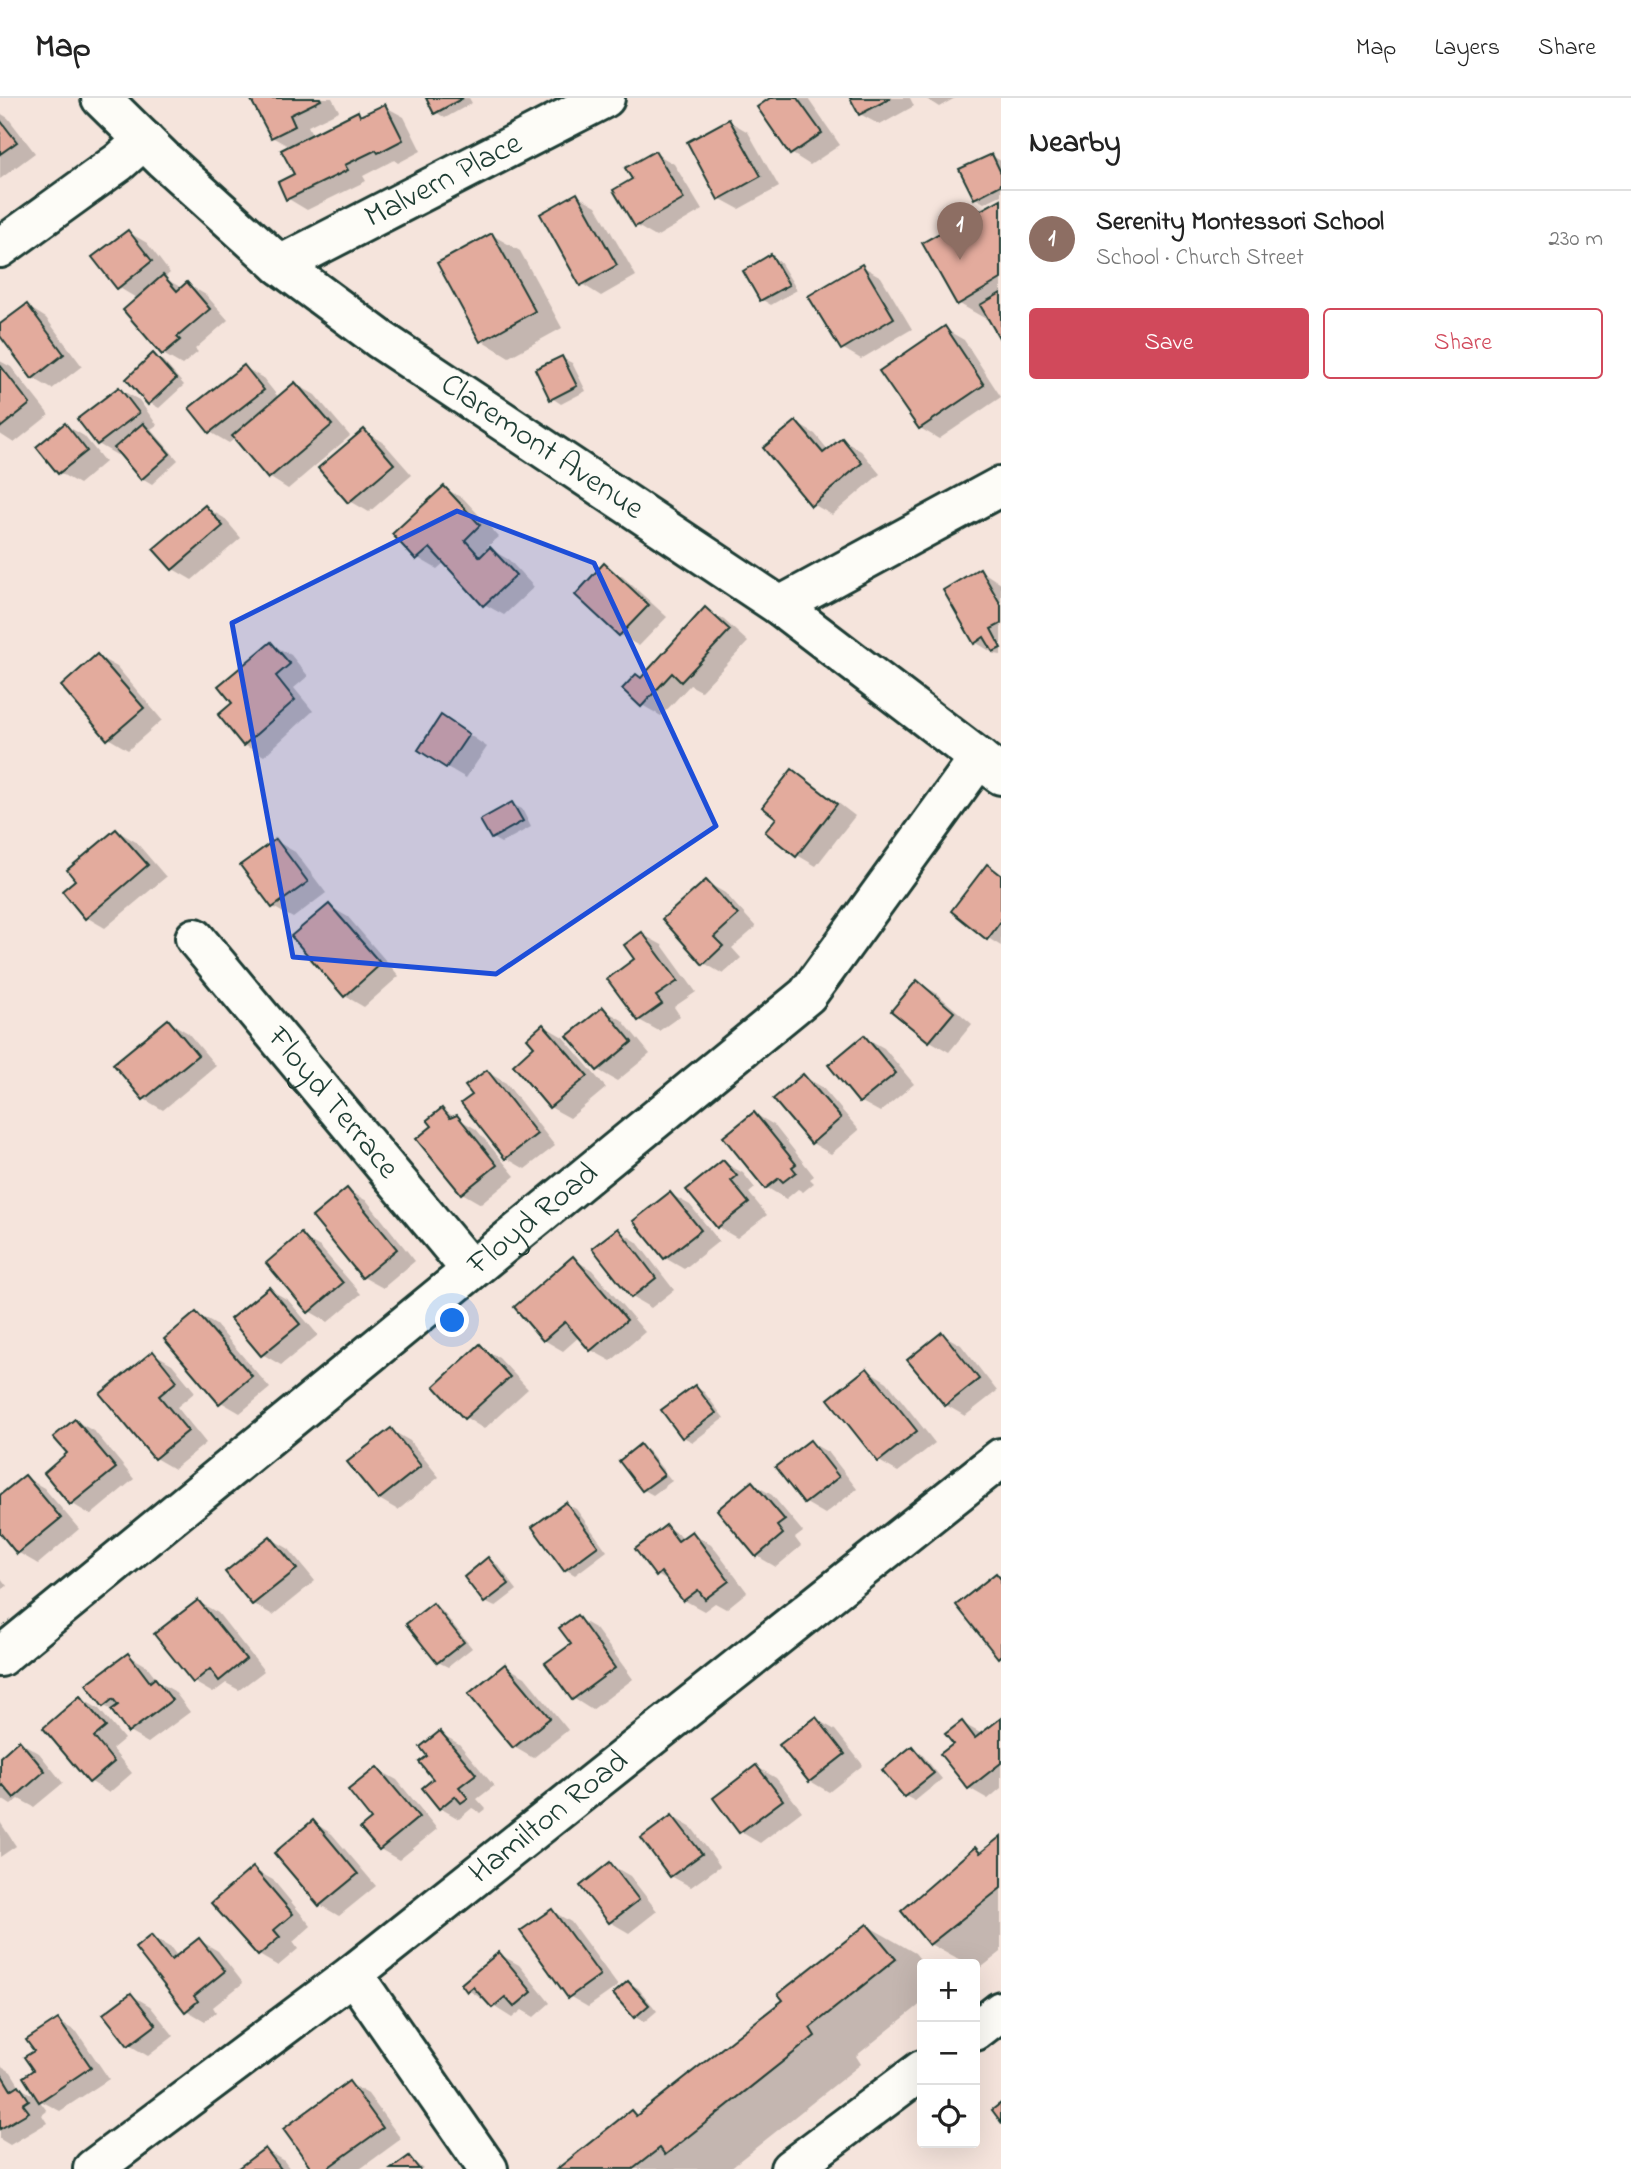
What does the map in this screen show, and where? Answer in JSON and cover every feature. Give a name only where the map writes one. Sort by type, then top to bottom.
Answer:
[{"type":"street","name":"Claremont Avenue","points":[[101,98],[144,141],[280,265],[381,340],[780,606],[990,766]]},
{"type":"street","name":"Malvern Place","points":[[280,265],[605,98]]},
{"type":"street","points":[[0,248],[144,141]]},
{"type":"street","points":[[780,606],[1001,486]]},
{"type":"street","name":"Floyd Road","points":[[0,1657],[807,995],[990,766]]},
{"type":"street","name":"Floyd Terrace","points":[[195,937],[471,1270]]},
{"type":"street","name":"Hamilton Road","points":[[93,2169],[353,1974],[1001,1458]]},
{"type":"street","points":[[353,1974],[488,2169]]},
{"type":"street","points":[[980,2027],[1001,2011]]},
{"type":"street","points":[[790,2169],[917,2074]]},
{"type":"highlighted area","points":[[457,511],[594,563],[716,826],[496,974],[293,957],[232,623]]},
{"type":"building","points":[[250,98],[321,100],[290,115],[295,126],[271,138]]},
{"type":"building","points":[[426,98],[463,98],[434,114]]},
{"type":"building","points":[[770,98],[797,98],[822,133],[790,155],[757,107]]},
{"type":"building","points":[[850,98],[891,98],[859,115]]},
{"type":"building","points":[[385,104],[403,140],[345,165],[348,170],[286,200],[278,182],[294,174],[281,150],[358,111],[360,116]]},
{"type":"building","points":[[729,119],[761,176],[718,200],[687,142]]},
{"type":"building","points":[[0,120],[17,142],[0,154]]},
{"type":"building","points":[[655,151],[684,199],[635,227],[613,190],[632,179],[625,168]]},
{"type":"building","points":[[992,154],[1001,173],[1001,185],[974,199],[959,169]]},
{"type":"building","points":[[577,193],[617,265],[580,286],[540,214]]},
{"type":"building","points":[[1001,199],[1001,279],[957,305],[922,243]]},
{"type":"building","points":[[128,230],[152,261],[117,289],[92,257]]},
{"type":"building","points":[[492,233],[535,311],[480,342],[437,263]]},
{"type":"building","points":[[771,254],[789,285],[760,301],[743,271]]},
{"type":"building","points":[[862,264],[894,318],[841,350],[808,296]]},
{"type":"building","points":[[163,275],[177,291],[187,282],[210,309],[177,337],[180,340],[162,355],[123,310]]},
{"type":"building","points":[[1001,293],[1001,341],[980,305]]},
{"type":"building","points":[[27,304],[64,354],[32,379],[0,336],[0,324]]},
{"type":"building","points":[[945,326],[984,385],[919,429],[879,371]]},
{"type":"building","points":[[153,353],[176,379],[148,405],[126,379]]},
{"type":"building","points":[[562,356],[577,386],[550,400],[535,369]]},
{"type":"building","points":[[0,365],[30,404],[0,428]]},
{"type":"building","points":[[244,365],[264,390],[209,433],[189,408]]},
{"type":"building","points":[[295,382],[332,425],[268,479],[232,436]]},
{"type":"building","points":[[119,387],[139,413],[97,445],[77,419]]},
{"type":"building","points":[[796,421],[823,453],[842,438],[862,463],[811,506],[763,448]]},
{"type":"building","points":[[65,423],[87,451],[58,474],[36,447]]},
{"type":"building","points":[[143,423],[170,454],[141,480],[114,448]]},
{"type":"building","points":[[364,429],[394,464],[348,503],[318,468]]},
{"type":"building","points":[[444,486],[480,525],[465,540],[480,557],[490,547],[516,575],[483,606],[430,548],[416,560],[392,534]]},
{"type":"building","points":[[205,505],[223,526],[172,570],[153,549]]},
{"type":"building","points":[[604,563],[649,605],[619,636],[575,595]]},
{"type":"building","points":[[980,568],[1001,605],[1001,624],[991,629],[1001,648],[993,652],[984,637],[974,644],[943,590]]},
{"type":"building","points":[[705,607],[730,630],[681,682],[672,673],[641,707],[622,689],[636,674],[641,678]]},
{"type":"building","points":[[271,642],[290,664],[276,676],[295,700],[243,746],[218,715],[232,703],[218,686]]},
{"type":"building","points":[[97,654],[144,708],[107,740],[61,686]]},
{"type":"building","points":[[441,715],[469,734],[446,768],[418,750]]},
{"type":"building","points":[[792,769],[837,804],[796,857],[765,832],[776,818],[762,807]]},
{"type":"building","points":[[512,802],[523,821],[491,839],[480,820]]},
{"type":"building","points":[[116,829],[148,865],[85,919],[62,891],[75,880],[67,870]]},
{"type":"building","points":[[276,839],[308,882],[272,908],[240,865]]},
{"type":"building","points":[[987,864],[1001,875],[1001,921],[987,940],[951,911]]},
{"type":"building","points":[[706,880],[738,915],[714,937],[723,946],[703,965],[662,919]]},
{"type":"building","points":[[329,904],[381,964],[344,997],[291,936]]},
{"type":"building","points":[[642,932],[678,981],[656,996],[662,1004],[638,1021],[607,979],[634,959],[624,945]]},
{"type":"building","points":[[917,980],[954,1012],[929,1042],[891,1011]]},
{"type":"building","points":[[603,1007],[632,1042],[597,1071],[567,1036]]},
{"type":"building","points":[[168,1019],[198,1055],[143,1100],[113,1064]]},
{"type":"building","points":[[543,1024],[588,1076],[549,1108],[513,1065],[534,1046],[527,1038]]},
{"type":"building","points":[[864,1035],[896,1073],[859,1103],[828,1065]]},
{"type":"building","points":[[487,1070],[537,1134],[505,1159],[461,1103],[472,1095],[465,1086]]},
{"type":"building","points":[[803,1074],[841,1118],[811,1144],[773,1099]]},
{"type":"building","points":[[442,1108],[450,1118],[457,1115],[497,1165],[461,1194],[416,1139],[432,1126],[427,1120]]},
{"type":"building","points":[[754,1112],[796,1164],[792,1167],[796,1172],[783,1182],[779,1178],[765,1189],[723,1137]]},
{"type":"building","points":[[723,1160],[737,1176],[731,1181],[749,1203],[717,1228],[686,1190]]},
{"type":"building","points":[[347,1188],[397,1249],[362,1278],[312,1217]]},
{"type":"building","points":[[670,1192],[701,1230],[664,1259],[633,1221]]},
{"type":"building","points":[[618,1228],[656,1278],[631,1298],[592,1248]]},
{"type":"building","points":[[301,1233],[343,1283],[308,1313],[266,1263]]},
{"type":"building","points":[[573,1256],[627,1320],[590,1351],[565,1322],[543,1341],[514,1307]]},
{"type":"building","points":[[269,1287],[300,1324],[261,1356],[230,1319]]},
{"type":"building","points":[[196,1312],[252,1376],[219,1404],[164,1339]]},
{"type":"building","points":[[942,1332],[979,1379],[945,1406],[907,1360]]},
{"type":"building","points":[[480,1344],[510,1377],[464,1419],[434,1386]]},
{"type":"building","points":[[153,1351],[177,1381],[159,1396],[188,1431],[154,1459],[100,1394]]},
{"type":"building","points":[[867,1368],[917,1431],[878,1462],[828,1399]]},
{"type":"building","points":[[695,1385],[716,1413],[682,1438],[661,1410]]},
{"type":"building","points":[[75,1419],[116,1468],[70,1505],[44,1473],[67,1453],[53,1437]]},
{"type":"building","points":[[391,1428],[421,1466],[378,1500],[347,1462]]},
{"type":"building","points":[[810,1440],[839,1477],[804,1504],[775,1467]]},
{"type":"building","points":[[640,1444],[664,1475],[642,1491],[619,1461]]},
{"type":"building","points":[[25,1475],[61,1518],[17,1554],[0,1533],[0,1495]]},
{"type":"building","points":[[752,1481],[785,1520],[777,1526],[783,1534],[756,1557],[717,1510]]},
{"type":"building","points":[[566,1502],[598,1546],[564,1571],[532,1527]]},
{"type":"building","points":[[666,1525],[678,1541],[692,1531],[729,1581],[705,1599],[698,1590],[683,1601],[661,1572],[656,1577],[635,1549]]},
{"type":"building","points":[[270,1536],[297,1569],[252,1605],[225,1572]]},
{"type":"building","points":[[488,1557],[509,1584],[484,1603],[464,1577]]},
{"type":"building","points":[[996,1573],[1001,1579],[1001,1655],[998,1658],[956,1605]]},
{"type":"building","points":[[198,1600],[246,1659],[219,1681],[210,1669],[193,1683],[154,1634]]},
{"type":"building","points":[[433,1603],[464,1642],[437,1663],[406,1624]]},
{"type":"building","points":[[577,1615],[615,1668],[572,1700],[545,1663],[571,1644],[559,1628]]},
{"type":"building","points":[[128,1653],[150,1682],[155,1678],[172,1700],[128,1733],[111,1710],[118,1705],[113,1699],[103,1707],[86,1684]]},
{"type":"building","points":[[505,1664],[550,1718],[513,1748],[468,1694]]},
{"type":"building","points":[[80,1696],[106,1727],[94,1737],[114,1762],[89,1783],[43,1728]]},
{"type":"building","points":[[816,1717],[845,1754],[809,1782],[779,1745]]},
{"type":"building","points":[[1001,1718],[1001,1763],[968,1789],[940,1754],[953,1744],[945,1734],[962,1721],[975,1738]]},
{"type":"building","points":[[440,1731],[476,1774],[459,1787],[468,1798],[461,1803],[455,1796],[439,1809],[422,1788],[433,1779],[419,1762],[427,1756],[420,1747]]},
{"type":"building","points":[[19,1740],[45,1771],[14,1798],[3,1785],[0,1788],[0,1757]]},
{"type":"building","points":[[912,1746],[934,1773],[904,1797],[882,1770]]},
{"type":"building","points":[[756,1765],[783,1800],[739,1833],[713,1798]]},
{"type":"building","points":[[377,1767],[419,1817],[379,1850],[360,1828],[371,1819],[348,1790]]},
{"type":"building","points":[[672,1815],[702,1854],[670,1877],[641,1838]]},
{"type":"building","points":[[313,1820],[358,1874],[319,1906],[274,1853]]},
{"type":"building","points":[[1001,1836],[1001,1888],[929,1945],[901,1911],[975,1847],[980,1853]]},
{"type":"building","points":[[610,1862],[639,1900],[609,1923],[580,1886]]},
{"type":"building","points":[[253,1867],[293,1914],[274,1930],[280,1937],[258,1956],[211,1903]]},
{"type":"building","points":[[552,1909],[600,1975],[568,1998],[520,1931]]},
{"type":"building","points":[[867,1924],[896,1959],[810,2028],[815,2036],[665,2155],[660,2148],[633,2169],[557,2169],[631,2110],[636,2116],[783,2000],[778,1994]]},
{"type":"building","points":[[151,1935],[171,1960],[199,1938],[225,1971],[194,1996],[198,2001],[185,2012],[135,1948]]},
{"type":"building","points":[[499,1952],[532,1992],[514,2007],[505,1997],[492,2008],[473,1987],[467,1992],[461,1984]]},
{"type":"building","points":[[628,1981],[649,2005],[634,2018],[613,1994]]},
{"type":"building","points":[[131,1993],[156,2025],[128,2046],[103,2014]]},
{"type":"building","points":[[58,2019],[91,2067],[39,2102],[23,2077],[33,2070],[24,2057],[34,2051],[26,2040]]},
{"type":"building","points":[[0,2072],[11,2090],[19,2085],[29,2100],[23,2104],[29,2112],[0,2129]]},
{"type":"building","points":[[349,2081],[383,2128],[326,2169],[312,2169],[283,2129]]},
{"type":"building","points":[[1001,2103],[1001,2122],[992,2110]]},
{"type":"building","points":[[265,2148],[281,2169],[237,2169]]},
{"type":"building","points":[[409,2156],[419,2169],[391,2169]]},
{"type":"place","name":"Serenity Montessori School","points":[[960,260]]}]
